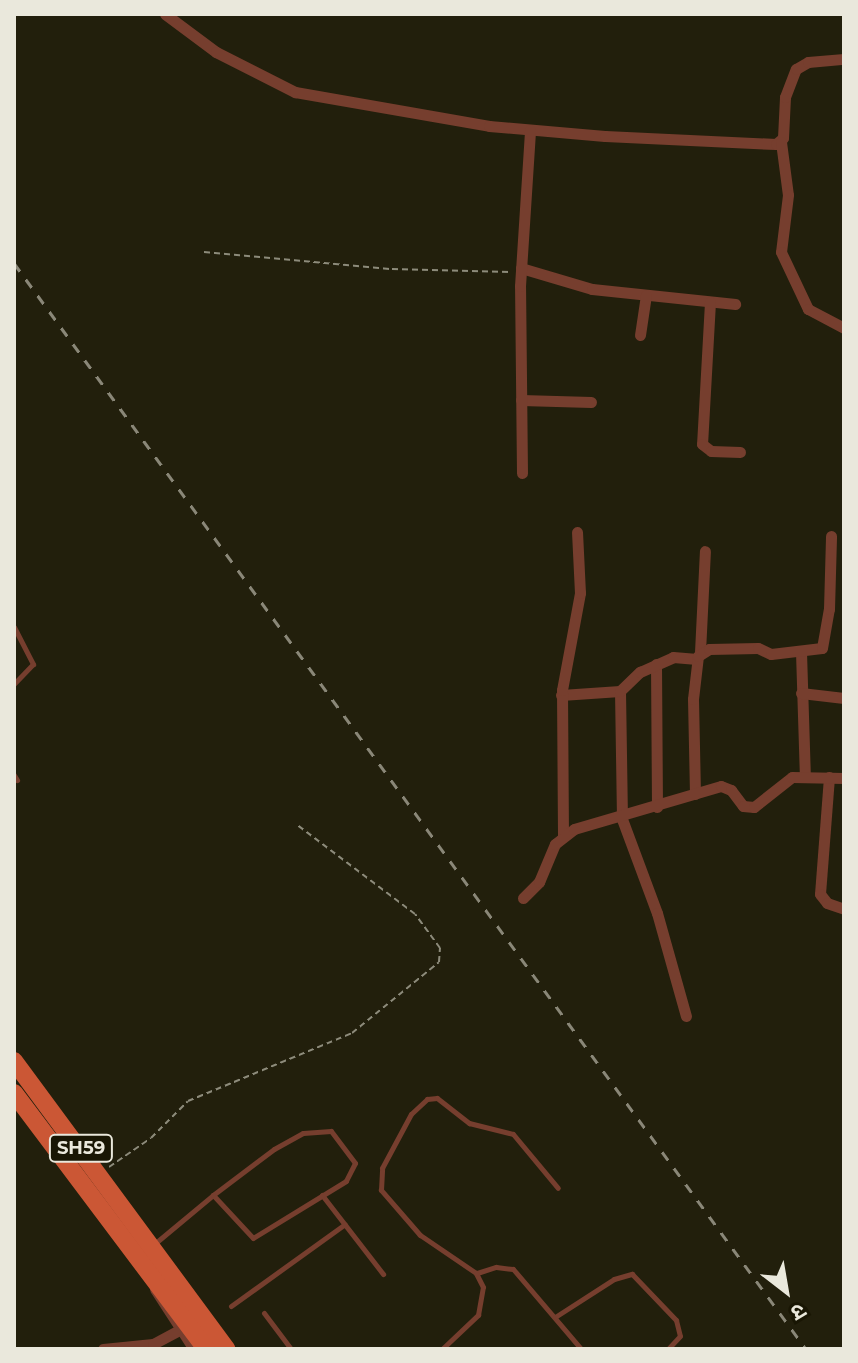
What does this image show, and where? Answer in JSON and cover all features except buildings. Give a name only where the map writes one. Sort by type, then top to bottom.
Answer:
[{"type":"main road","name":"SH59","points":[[14,1061],[226,1349]]},
{"type":"main road","name":"SH59","points":[[14,1093],[206,1349]]},
{"type":"street","points":[[165,14],[227,59],[295,92],[530,130],[781,142]]},
{"type":"street","points":[[844,59],[808,62],[796,69],[785,97],[781,142],[788,195],[783,257],[808,309],[844,328]]},
{"type":"street","points":[[522,473],[521,270],[530,130]]},
{"type":"street","points":[[521,270],[579,286],[735,304]]},
{"type":"street","points":[[640,335],[646,295]]},
{"type":"street","points":[[710,302],[702,444],[707,450],[740,452]]},
{"type":"street","points":[[521,400],[591,402]]},
{"type":"street","points":[[563,835],[561,695],[580,593],[577,532]]},
{"type":"street","points":[[561,695],[620,691],[656,664],[679,656],[751,647],[771,654],[801,652],[823,646],[831,536]]},
{"type":"street","points":[[695,794],[698,656],[705,551]]},
{"type":"street","points":[[801,652],[805,776]]},
{"type":"street","points":[[656,664],[657,807]]},
{"type":"street","points":[[620,691],[622,819],[657,913],[686,1016]]},
{"type":"street","points":[[801,693],[844,698]]},
{"type":"street","points":[[523,898],[536,888],[549,852],[563,835],[726,787],[743,807],[756,806],[786,780],[805,776],[844,778]]},
{"type":"street","points":[[829,777],[820,894],[827,903],[844,909]]},
{"type":"street","points":[[152,1275],[159,1300],[194,1349]]},
{"type":"street","points":[[103,1349],[153,1344],[179,1330]]},
{"type":"lane","points":[[14,627],[33,664],[14,684]]},
{"type":"lane","points":[[442,1349],[483,1308],[482,1281],[476,1273],[420,1235],[381,1190],[382,1168],[421,1104],[437,1098],[469,1123],[513,1134],[558,1188]]},
{"type":"lane","points":[[150,1248],[213,1195],[274,1149],[320,1129],[338,1136],[355,1167],[346,1181],[253,1238],[213,1195]]},
{"type":"lane","points":[[322,1195],[383,1274]]},
{"type":"lane","points":[[231,1306],[345,1224]]},
{"type":"lane","points":[[476,1273],[496,1267],[513,1269],[581,1349]]},
{"type":"lane","points":[[555,1317],[614,1279],[632,1274],[676,1320],[680,1336],[668,1349]]},
{"type":"lane","points":[[264,1313],[291,1349]]},
{"type":"path","points":[[204,252],[392,269],[521,270]]},
{"type":"path","points":[[98,1174],[151,1138],[188,1101],[352,1033],[439,962],[440,948],[415,914],[296,824]]},
{"type":"railway","points":[[14,263],[806,1349]]}]
